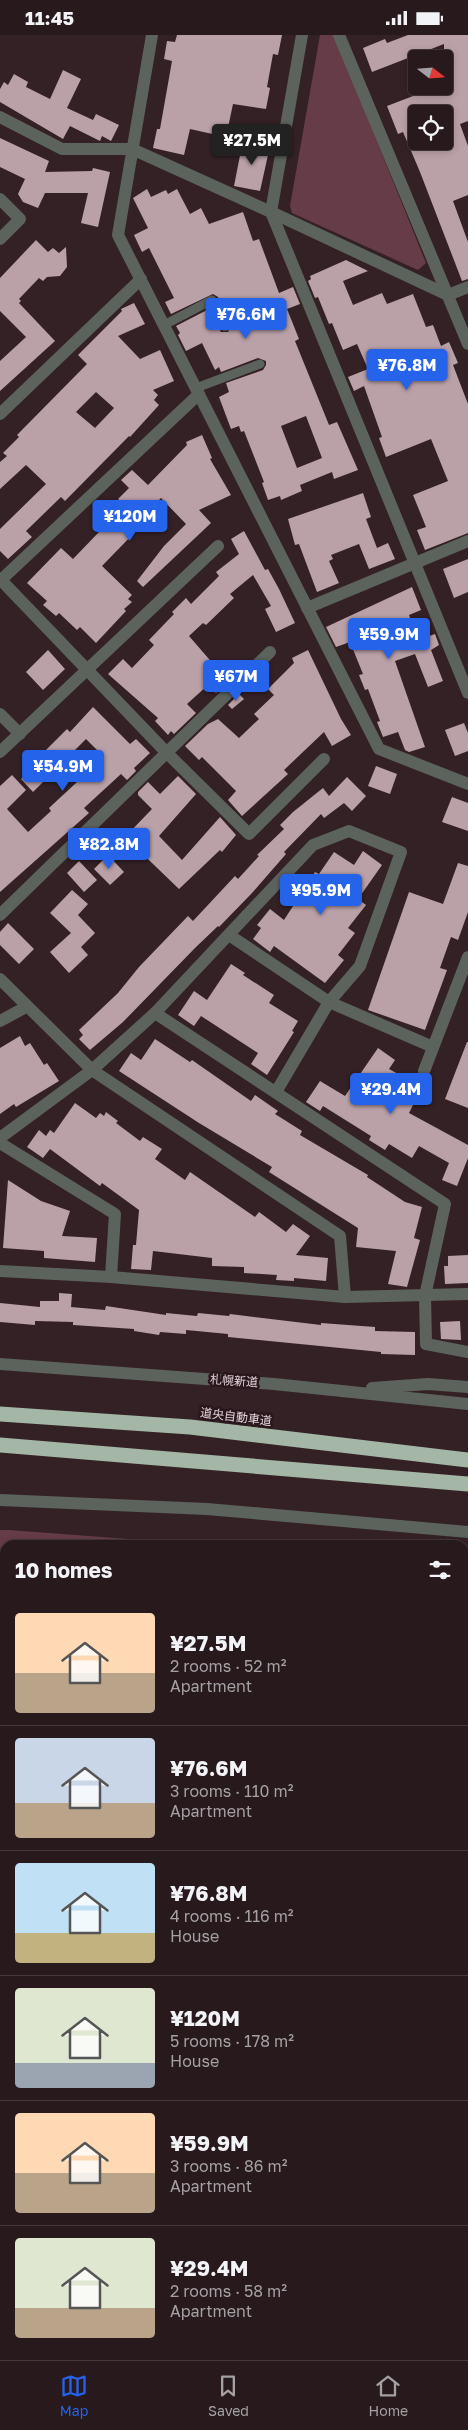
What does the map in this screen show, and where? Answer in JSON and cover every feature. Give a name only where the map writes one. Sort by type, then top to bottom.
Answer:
[{"type":"highway","name":"道央自動車道","points":[[0,1413],[190,1427],[468,1460]]},
{"type":"highway","points":[[0,1445],[468,1484]]},
{"type":"street","points":[[152,35],[118,235],[379,749],[468,784]]},
{"type":"street","points":[[302,35],[272,212],[468,693]]},
{"type":"street","points":[[339,35],[468,344]]},
{"type":"street","points":[[0,117],[62,149],[132,149],[272,212],[448,295],[468,287]]},
{"type":"street","points":[[0,199],[20,219],[0,239]]},
{"type":"street","points":[[0,414],[141,279]]},
{"type":"street","points":[[198,391],[1,579],[166,751],[249,834],[324,759]]},
{"type":"street","points":[[308,608],[468,541]]},
{"type":"street","points":[[0,752],[218,546]]},
{"type":"street","points":[[0,915],[166,751],[270,652]]},
{"type":"street","points":[[0,715],[20,734]]},
{"type":"street","points":[[0,1138],[92,1070],[155,1013],[313,845],[349,831],[401,852],[360,965],[329,1002],[276,1092]]},
{"type":"street","points":[[229,935],[329,1002],[433,1047]]},
{"type":"street","points":[[424,1071],[468,957]]},
{"type":"street","points":[[0,979],[26,1007],[92,1070],[340,1236],[345,1297]]},
{"type":"street","points":[[0,1021],[26,1007]]},
{"type":"street","points":[[155,1013],[445,1204],[425,1296],[426,1344],[468,1352]]},
{"type":"street","points":[[0,1143],[115,1214],[111,1277]]},
{"type":"street","points":[[0,1271],[111,1277],[345,1297],[468,1294]]},
{"type":"street","name":"札幌新道","points":[[0,1364],[340,1390],[468,1404]]},
{"type":"street","points":[[340,1390],[428,1384],[468,1387]]},
{"type":"street","points":[[0,1500],[207,1509],[468,1532]]},
{"type":"street","points":[[441,1529],[468,1537]]},
{"type":"lane","points":[[164,325],[212,300],[224,327]]},
{"type":"lane","points":[[198,391],[260,364]]},
{"type":"shaded area","points":[[320,35],[334,35],[426,263],[418,270],[292,213],[290,206]]},
{"type":"shaded area","points":[[0,1530],[9,1530],[142,1540],[0,1540]]},
{"type":"building","points":[[177,35],[282,35],[278,55],[273,54],[267,87],[270,88],[266,109],[233,104],[226,137],[190,129],[184,155],[153,148],[157,129],[160,129],[172,61],[164,59],[167,41],[175,42]]},
{"type":"building","points":[[408,35],[468,35],[468,121],[460,124],[468,146],[468,195],[453,201],[468,242],[468,279],[462,281],[411,150],[453,150],[453,105],[408,105],[408,144],[403,132],[398,134],[387,106],[416,95],[453,95],[453,50],[444,50],[444,44],[429,50],[408,50],[408,58],[372,72],[363,48],[385,39],[387,43]]},
{"type":"building","points":[[63,70],[81,79],[67,108],[93,120],[96,114],[119,125],[111,141],[102,136],[100,141],[70,126],[63,139],[0,102],[0,89],[4,82],[8,85],[14,74],[28,82],[26,87],[50,99]]},
{"type":"building","points":[[0,138],[49,161],[45,172],[92,171],[93,168],[110,172],[98,227],[81,223],[88,193],[45,193],[38,208],[23,202],[18,194],[25,179],[0,167]]},
{"type":"building","points":[[243,140],[270,146],[260,191],[234,186]]},
{"type":"building","points":[[147,189],[151,197],[166,190],[168,194],[177,189],[190,214],[201,208],[209,224],[243,212],[253,241],[259,239],[279,293],[293,287],[300,304],[287,309],[299,339],[295,341],[329,425],[337,422],[358,470],[334,479],[332,472],[300,485],[302,491],[281,500],[280,496],[268,500],[262,483],[264,482],[244,431],[241,432],[239,426],[231,429],[219,397],[229,392],[226,383],[263,370],[266,361],[258,358],[221,372],[219,367],[215,370],[202,343],[186,351],[176,326],[209,309],[221,332],[228,332],[231,325],[218,297],[213,294],[171,314],[165,302],[174,298],[149,248],[142,252],[134,235],[148,228],[133,198]],"holes":[[[306,416],[322,458],[297,468],[281,426]]]},
{"type":"building","points":[[36,240],[48,252],[53,248],[59,253],[66,247],[67,267],[60,276],[47,277],[43,281],[39,278],[19,299],[21,301],[19,303],[55,341],[0,391],[0,361],[26,337],[0,311],[0,278]]},
{"type":"building","points":[[346,260],[368,271],[343,281],[353,305],[382,293],[387,304],[413,294],[426,327],[433,325],[441,346],[449,342],[458,363],[453,365],[468,404],[468,533],[425,550],[417,530],[426,527],[413,495],[448,481],[431,439],[386,457],[379,438],[382,437],[364,386],[354,391],[348,377],[368,369],[357,344],[343,350],[332,323],[329,324],[318,297],[315,298],[308,281],[311,279],[310,276]]},
{"type":"building","points":[[134,303],[145,324],[118,336],[140,359],[160,350],[174,381],[153,390],[158,395],[154,400],[159,405],[130,437],[65,501],[61,497],[26,531],[32,537],[8,559],[0,551],[0,529],[46,484],[26,465],[0,489],[0,462],[7,456],[3,453],[19,437],[17,435],[87,364],[78,355],[122,311],[121,309]],"holes":[[[96,392],[114,408],[95,428],[76,412]]]},
{"type":"building","points":[[202,435],[212,458],[210,459],[231,495],[199,510],[211,523],[143,587],[137,581],[164,546],[186,524],[161,498],[131,528],[135,532],[102,566],[132,595],[128,599],[132,602],[96,643],[80,627],[77,630],[59,613],[56,616],[43,605],[47,601],[27,583],[61,548],[73,559],[125,505],[118,499],[129,488],[121,480],[132,470],[148,485],[187,445],[186,442]]},
{"type":"building","points":[[363,493],[371,517],[366,519],[377,548],[388,543],[395,559],[369,569],[359,544],[331,555],[333,559],[329,561],[339,583],[317,592],[299,544],[295,545],[288,519]]},
{"type":"building","points":[[244,531],[265,570],[268,569],[295,623],[276,632],[265,609],[271,606],[253,575],[230,594],[234,598],[206,625],[203,623],[189,636],[228,681],[216,693],[208,685],[187,704],[196,713],[174,734],[171,731],[168,735],[155,721],[158,718],[108,674],[123,659],[132,668],[154,645],[149,640],[174,614],[172,612],[186,598],[191,604],[219,576],[216,572],[239,554],[231,539]]},
{"type":"building","points":[[468,559],[468,592],[454,598],[443,569]]},
{"type":"building","points":[[412,587],[421,610],[409,615],[418,640],[435,634],[439,645],[431,650],[443,681],[428,687],[415,654],[395,661],[425,747],[409,752],[405,750],[398,732],[383,737],[377,722],[380,721],[368,689],[365,690],[359,675],[363,674],[350,642],[336,647],[326,627]]},
{"type":"building","points":[[48,650],[65,669],[43,690],[26,672]]},
{"type":"building","points":[[308,650],[341,719],[351,735],[332,746],[324,732],[284,770],[288,774],[242,816],[228,800],[236,791],[202,757],[199,760],[185,746],[208,724],[218,719],[239,738],[259,719],[254,714],[274,695],[268,689],[294,663],[292,658]]},
{"type":"building","points":[[239,694],[244,699],[232,709],[228,705]]},
{"type":"building","points":[[93,707],[130,744],[136,739],[150,753],[134,768],[136,771],[127,780],[121,774],[84,808],[89,813],[0,892],[0,786],[12,775],[26,790],[7,809],[28,832],[51,811],[49,808],[104,757],[86,739],[33,792],[21,779],[49,753],[46,750],[67,729],[70,732]]},
{"type":"building","points":[[464,723],[468,733],[468,751],[455,756],[445,730]]},
{"type":"building","points":[[376,766],[397,774],[390,794],[368,786]]},
{"type":"building","points":[[178,776],[196,794],[159,836],[182,860],[220,817],[236,835],[222,852],[220,850],[179,889],[125,837],[152,809],[138,795],[138,792],[148,782],[160,794]]},
{"type":"building","points":[[347,777],[366,796],[352,811],[344,803],[324,818],[321,814],[284,852],[286,854],[219,927],[195,948],[123,1022],[90,1050],[79,1039],[83,1035],[79,1030],[118,993],[139,967],[188,916],[193,921],[235,876],[238,879],[259,856],[257,855],[284,829],[280,825],[293,812],[323,788],[329,796]]},
{"type":"building","points":[[452,797],[468,803],[468,831],[442,822]]},
{"type":"building","points":[[363,851],[382,865],[358,899],[366,905],[348,928],[355,933],[338,955],[344,960],[325,983],[274,946],[270,952],[253,939],[261,928],[257,925],[270,909],[284,920],[315,872],[319,874],[334,852],[354,865]]},
{"type":"building","points":[[108,855],[124,872],[110,885],[94,869]]},
{"type":"building","points":[[79,861],[97,880],[84,892],[67,873]]},
{"type":"building","points":[[458,863],[468,866],[468,912],[458,940],[451,937],[440,968],[447,970],[425,1030],[368,1010],[409,892],[443,904]]},
{"type":"building","points":[[72,890],[88,904],[78,915],[95,933],[81,947],[88,955],[69,973],[50,952],[71,933],[50,913]]},
{"type":"building","points":[[8,923],[34,949],[19,964],[0,945],[0,932]]},
{"type":"building","points":[[231,964],[245,973],[243,975],[274,995],[269,1003],[298,1021],[292,1031],[294,1032],[267,1075],[251,1064],[258,1053],[201,1016],[194,1026],[178,1015],[194,991],[207,1000]]},
{"type":"building","points":[[20,1036],[25,1046],[30,1043],[44,1065],[47,1063],[59,1081],[16,1107],[14,1104],[0,1114],[0,1048]]},
{"type":"building","points":[[155,1039],[190,1062],[192,1060],[251,1101],[255,1095],[278,1111],[275,1114],[302,1131],[300,1135],[368,1175],[367,1177],[405,1202],[422,1207],[414,1238],[420,1240],[407,1287],[388,1284],[396,1251],[356,1247],[358,1228],[269,1172],[272,1167],[199,1123],[119,1071],[131,1053],[141,1060]]},
{"type":"building","points":[[468,1042],[468,1108],[445,1099]]},
{"type":"building","points":[[378,1048],[395,1060],[389,1069],[422,1087],[409,1113],[468,1145],[468,1158],[457,1186],[442,1180],[449,1163],[419,1146],[412,1158],[389,1144],[385,1150],[369,1140],[371,1136],[323,1106],[320,1111],[306,1102],[320,1081],[345,1096]]},
{"type":"building","points":[[75,1103],[96,1118],[100,1113],[104,1116],[106,1112],[118,1121],[116,1123],[140,1141],[143,1137],[162,1149],[155,1159],[185,1180],[190,1172],[255,1217],[259,1212],[286,1232],[293,1224],[310,1236],[296,1255],[328,1258],[326,1281],[294,1278],[294,1281],[276,1280],[277,1275],[244,1273],[244,1267],[212,1266],[212,1258],[153,1251],[151,1270],[131,1269],[133,1245],[136,1245],[139,1210],[102,1183],[100,1186],[50,1149],[43,1158],[27,1147],[39,1130],[46,1136],[50,1130],[54,1133]]},
{"type":"building","points":[[8,1180],[41,1201],[70,1211],[62,1236],[97,1238],[95,1262],[44,1258],[44,1251],[3,1248]]},
{"type":"building","points":[[468,1255],[468,1283],[445,1284],[444,1266],[448,1266],[448,1256]]},
{"type":"building","points":[[59,1293],[72,1294],[71,1307],[105,1310],[106,1306],[166,1315],[166,1313],[197,1316],[198,1313],[229,1316],[230,1314],[321,1325],[321,1323],[375,1327],[375,1331],[415,1332],[415,1355],[381,1354],[381,1352],[228,1337],[228,1334],[186,1330],[186,1334],[160,1332],[159,1335],[134,1331],[134,1329],[73,1325],[73,1322],[35,1321],[35,1325],[0,1322],[0,1303],[40,1307],[40,1301],[59,1301]]},
{"type":"building","points":[[460,1321],[461,1340],[441,1339],[440,1322]]}]
